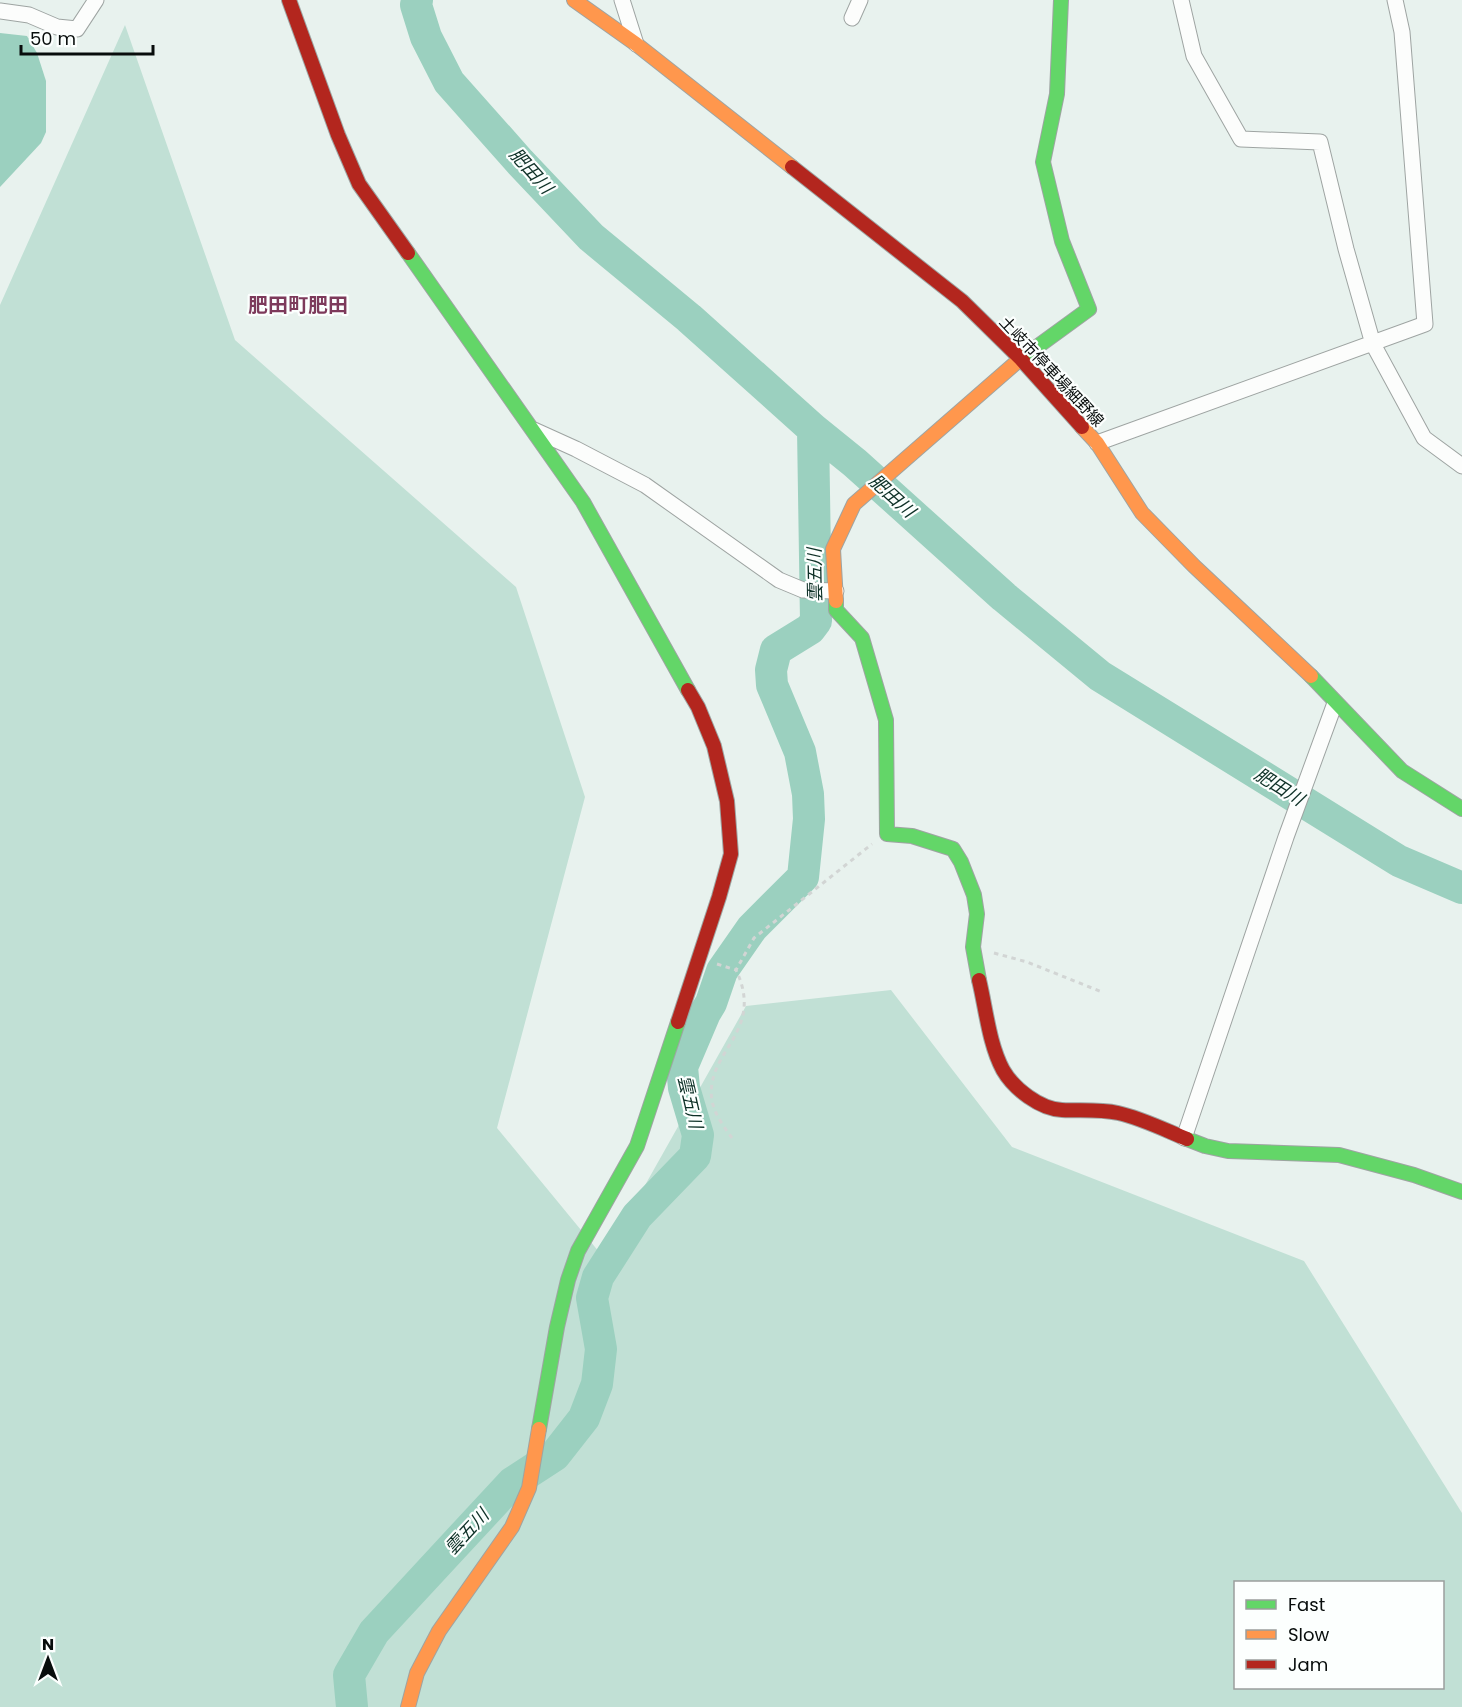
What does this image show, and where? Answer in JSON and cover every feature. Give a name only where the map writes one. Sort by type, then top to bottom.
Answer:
[{"type":"street","points":[[0,11],[29,15],[57,27],[77,29],[96,0]]},
{"type":"street","points":[[289,0],[338,135],[359,184],[583,502],[698,707],[714,746],[727,801],[731,854],[637,1146],[578,1251],[568,1280],[535,1444],[529,1488],[512,1527],[440,1631],[417,1673],[408,1707]]},
{"type":"street","name":"土岐市停車場細野線","points":[[574,0],[636,44],[962,301],[1021,359],[1097,443],[1142,513],[1194,566],[1299,663],[1402,771],[1462,809]]},
{"type":"street","points":[[622,0],[636,44]]},
{"type":"street","points":[[852,18],[860,0]]},
{"type":"street","points":[[1061,0],[1057,94],[1042,162],[1062,241],[1089,309],[1021,359],[854,504],[833,549],[832,591],[836,610],[862,638],[886,720],[887,834],[912,836],[953,849],[961,862],[974,895],[977,914],[973,951],[985,1007],[1003,1069],[1014,1085],[1027,1097],[1059,1110],[1118,1113],[1205,1146],[1228,1151],[1339,1155],[1414,1175],[1462,1192]]},
{"type":"street","points":[[1181,0],[1194,56],[1241,139],[1320,142],[1346,249],[1373,344],[1424,438],[1462,466]]},
{"type":"street","points":[[1097,443],[1425,324],[1402,32],[1395,0]]},
{"type":"street","points":[[534,430],[645,485],[778,580],[802,590],[832,591]]},
{"type":"street","points":[[1184,1138],[1286,837],[1335,703]]},
{"type":"path","points":[[736,970],[754,938],[855,856],[887,834]]},
{"type":"path","points":[[973,951],[999,954],[1027,962],[1102,992]]},
{"type":"path","points":[[698,959],[736,970],[742,983],[743,1019],[723,1056],[712,1087],[712,1101],[717,1114],[732,1138]]},
{"type":"shaded area","points":[[125,25],[235,340],[516,587],[585,797],[497,1128],[604,1258],[746,1006],[891,990],[1012,1147],[1304,1261],[1462,1513],[1462,1707],[0,1707],[0,305]]},
{"type":"shaded area","points":[[0,33],[27,36],[37,53],[46,81],[46,132],[41,143],[0,187]]},
{"type":"waterway","name":"肥田川","points":[[417,0],[416,5],[426,37],[449,82],[591,237],[689,318],[1004,597],[1100,676],[1399,861],[1462,888]]},
{"type":"waterway","name":"雲五川","points":[[352,1707],[349,1675],[374,1632],[512,1483],[555,1455],[584,1418],[597,1384],[601,1349],[592,1298],[598,1277],[637,1216],[695,1156],[698,1135],[684,1088],[682,1067],[711,1003],[722,971],[752,928],[803,877],[809,819],[808,794],[800,752],[772,685],[771,670],[776,650],[810,629],[816,621],[813,429]]},
{"type":"traffic: fast","points":[[1019,360],[1089,309],[1062,241],[1043,162],[1057,94],[1061,0]]},
{"type":"traffic: fast","points":[[408,253],[583,502],[688,690]]},
{"type":"traffic: fast","points":[[836,601],[836,610],[862,638],[886,720],[887,834],[912,836],[953,849],[961,862],[974,895],[977,914],[973,947],[979,980]]},
{"type":"traffic: fast","points":[[1311,676],[1402,771],[1462,809]]},
{"type":"traffic: fast","points":[[539,1429],[557,1327],[568,1280],[578,1251],[637,1146],[678,1022]]},
{"type":"traffic: fast","points":[[1187,1139],[1228,1151],[1339,1155],[1414,1175],[1462,1192]]},
{"type":"traffic: slow","points":[[574,0],[636,44],[792,167]]},
{"type":"traffic: slow","points":[[836,601],[833,549],[854,504],[1019,360]]},
{"type":"traffic: slow","points":[[1082,427],[1097,443],[1142,513],[1194,566],[1311,676]]},
{"type":"traffic: slow","points":[[408,1707],[417,1673],[439,1631],[512,1527],[529,1488],[539,1429]]},
{"type":"traffic: jam","points":[[289,0],[338,135],[359,184],[408,253]]},
{"type":"traffic: jam","points":[[792,167],[962,301],[1021,359],[1082,427]]},
{"type":"traffic: jam","points":[[678,1022],[731,854],[727,801],[714,746],[698,707],[688,690]]},
{"type":"traffic: jam","points":[[979,980],[998,1060],[1008,1077],[1028,1097],[1054,1109],[1104,1111],[1127,1115],[1187,1139]]},
{"type":"district","name":"肥田町肥田","points":[[298,305]]}]
